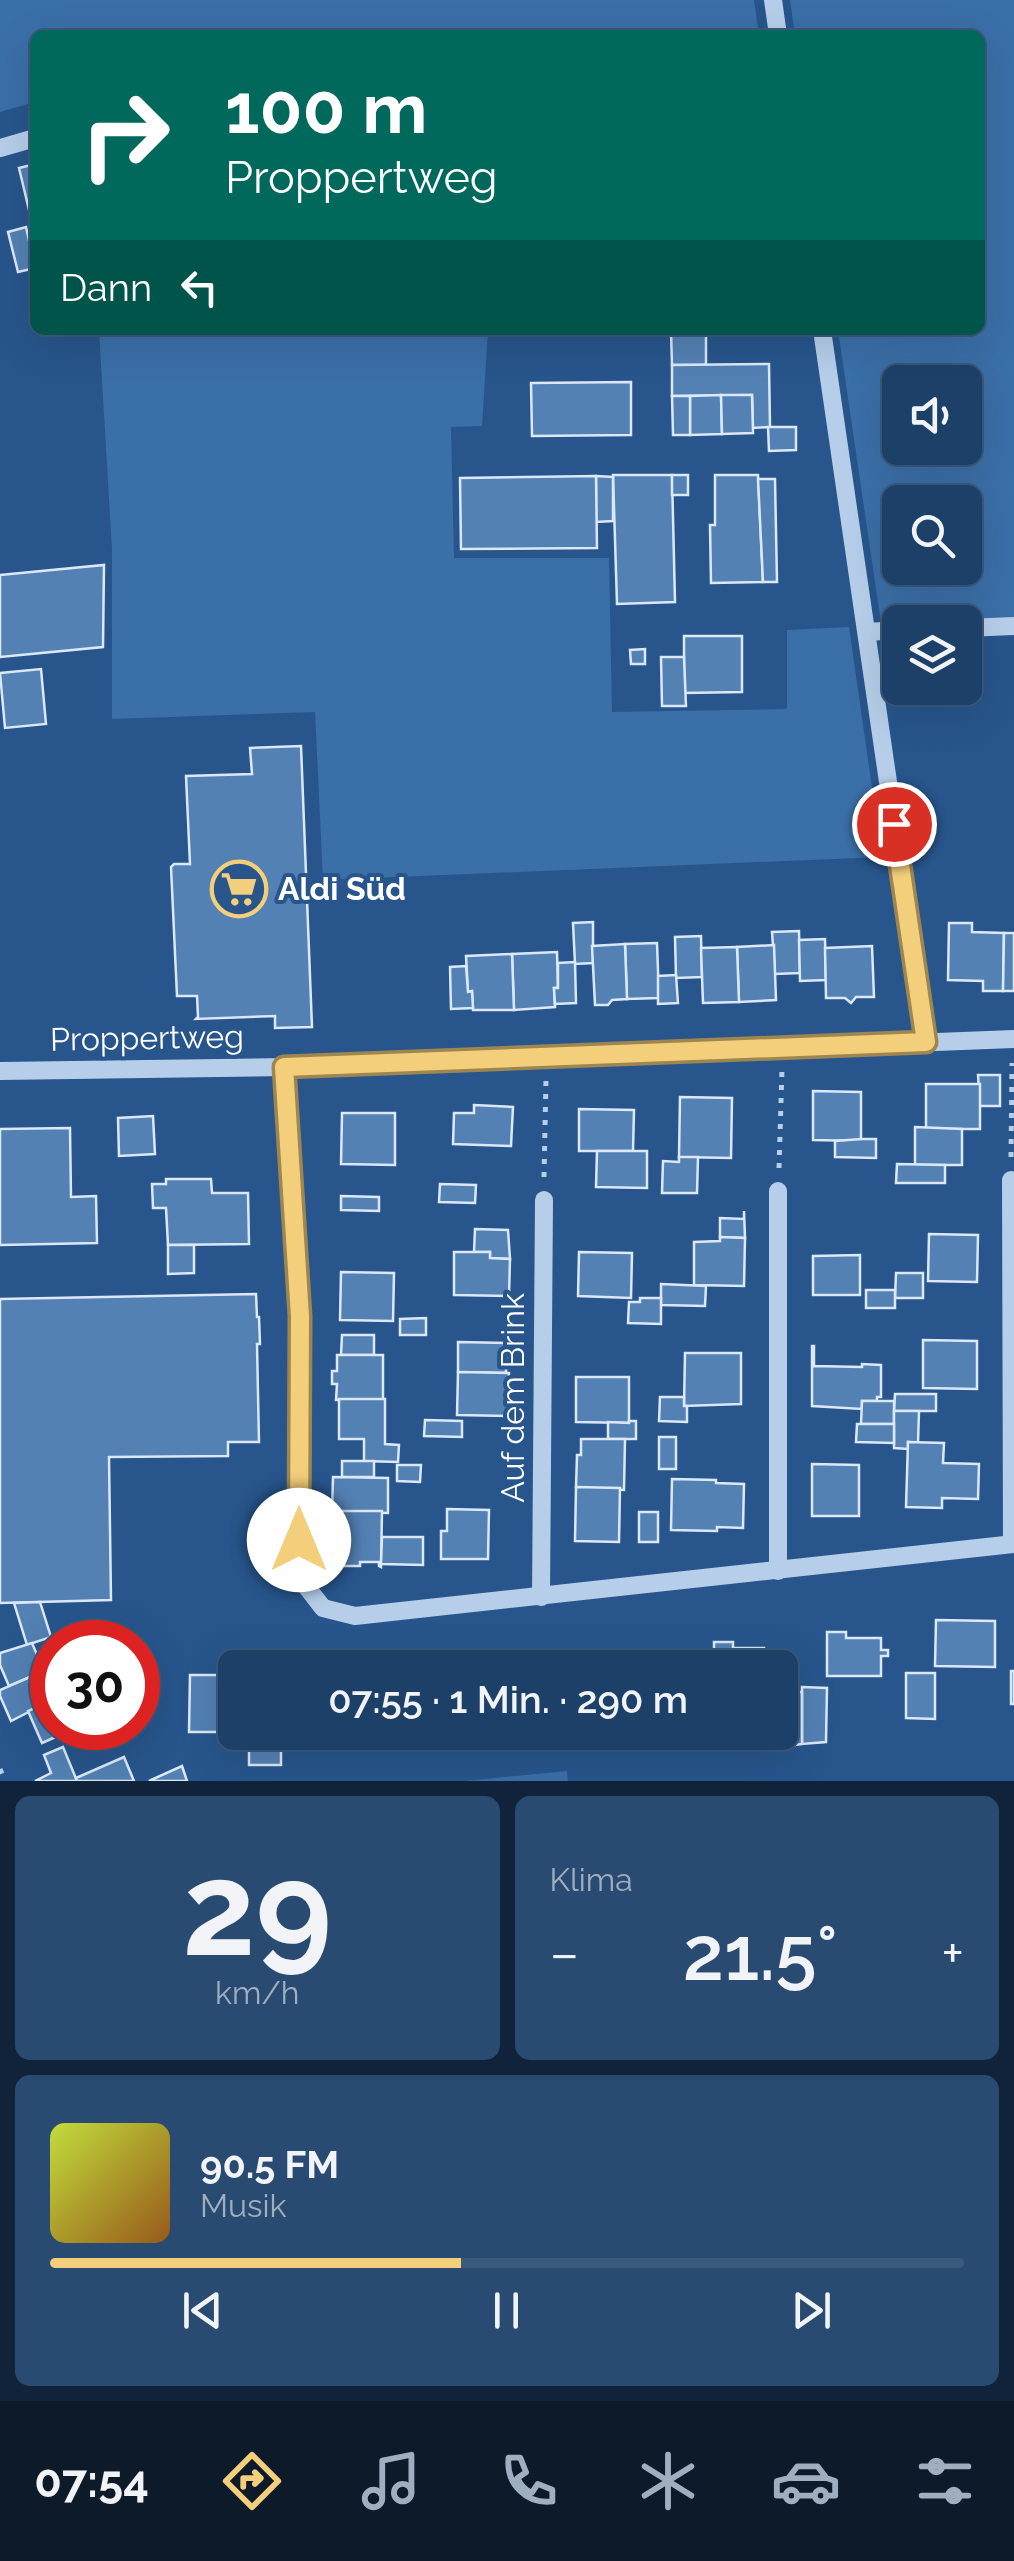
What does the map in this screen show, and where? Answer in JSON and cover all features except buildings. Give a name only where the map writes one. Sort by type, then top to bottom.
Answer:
[{"type":"street","points":[[773,0],[777,30]]},
{"type":"street","points":[[0,148],[30,139]]},
{"type":"street","points":[[823,335],[926,1042]]},
{"type":"street","points":[[982,627],[1014,626]]},
{"type":"street","points":[[867,632],[882,631]]},
{"type":"street","name":"Proppertweg","points":[[0,1070],[284,1067],[1013,1039]]},
{"type":"street","points":[[284,1067],[300,1316],[299,1577],[323,1608],[356,1616],[1013,1544],[1011,1180]]},
{"type":"street","points":[[778,1191],[778,1571]]},
{"type":"street","name":"Auf dem Brink","points":[[542,1597],[544,1200]]},
{"type":"path","points":[[1011,1180],[1013,1039]]},
{"type":"path","points":[[778,1191],[783,1048]]},
{"type":"path","points":[[544,1200],[547,1056]]},
{"type":"path","points":[[0,1769],[5,1781]]},
{"type":"shaded area","points":[[0,0],[754,0],[758,30],[30,30],[30,103],[0,112]]},
{"type":"shaded area","points":[[790,0],[1014,0],[1014,618],[982,619],[982,605],[882,605],[882,623],[839,335],[985,335],[985,30],[794,30]]},
{"type":"shaded area","points":[[99,335],[488,335],[482,426],[451,427],[454,558],[609,558],[612,712],[787,709],[787,630],[849,627],[882,857],[323,880],[315,712],[112,719],[112,549]]},
{"type":"shaded area","points":[[567,1771],[568,1781],[465,1781]]},
{"type":"place","name":"Aldi Süd","points":[[239,889]]},
{"type":"route","points":[[299,1540],[300,1316],[284,1067],[926,1042],[894,824]]}]
